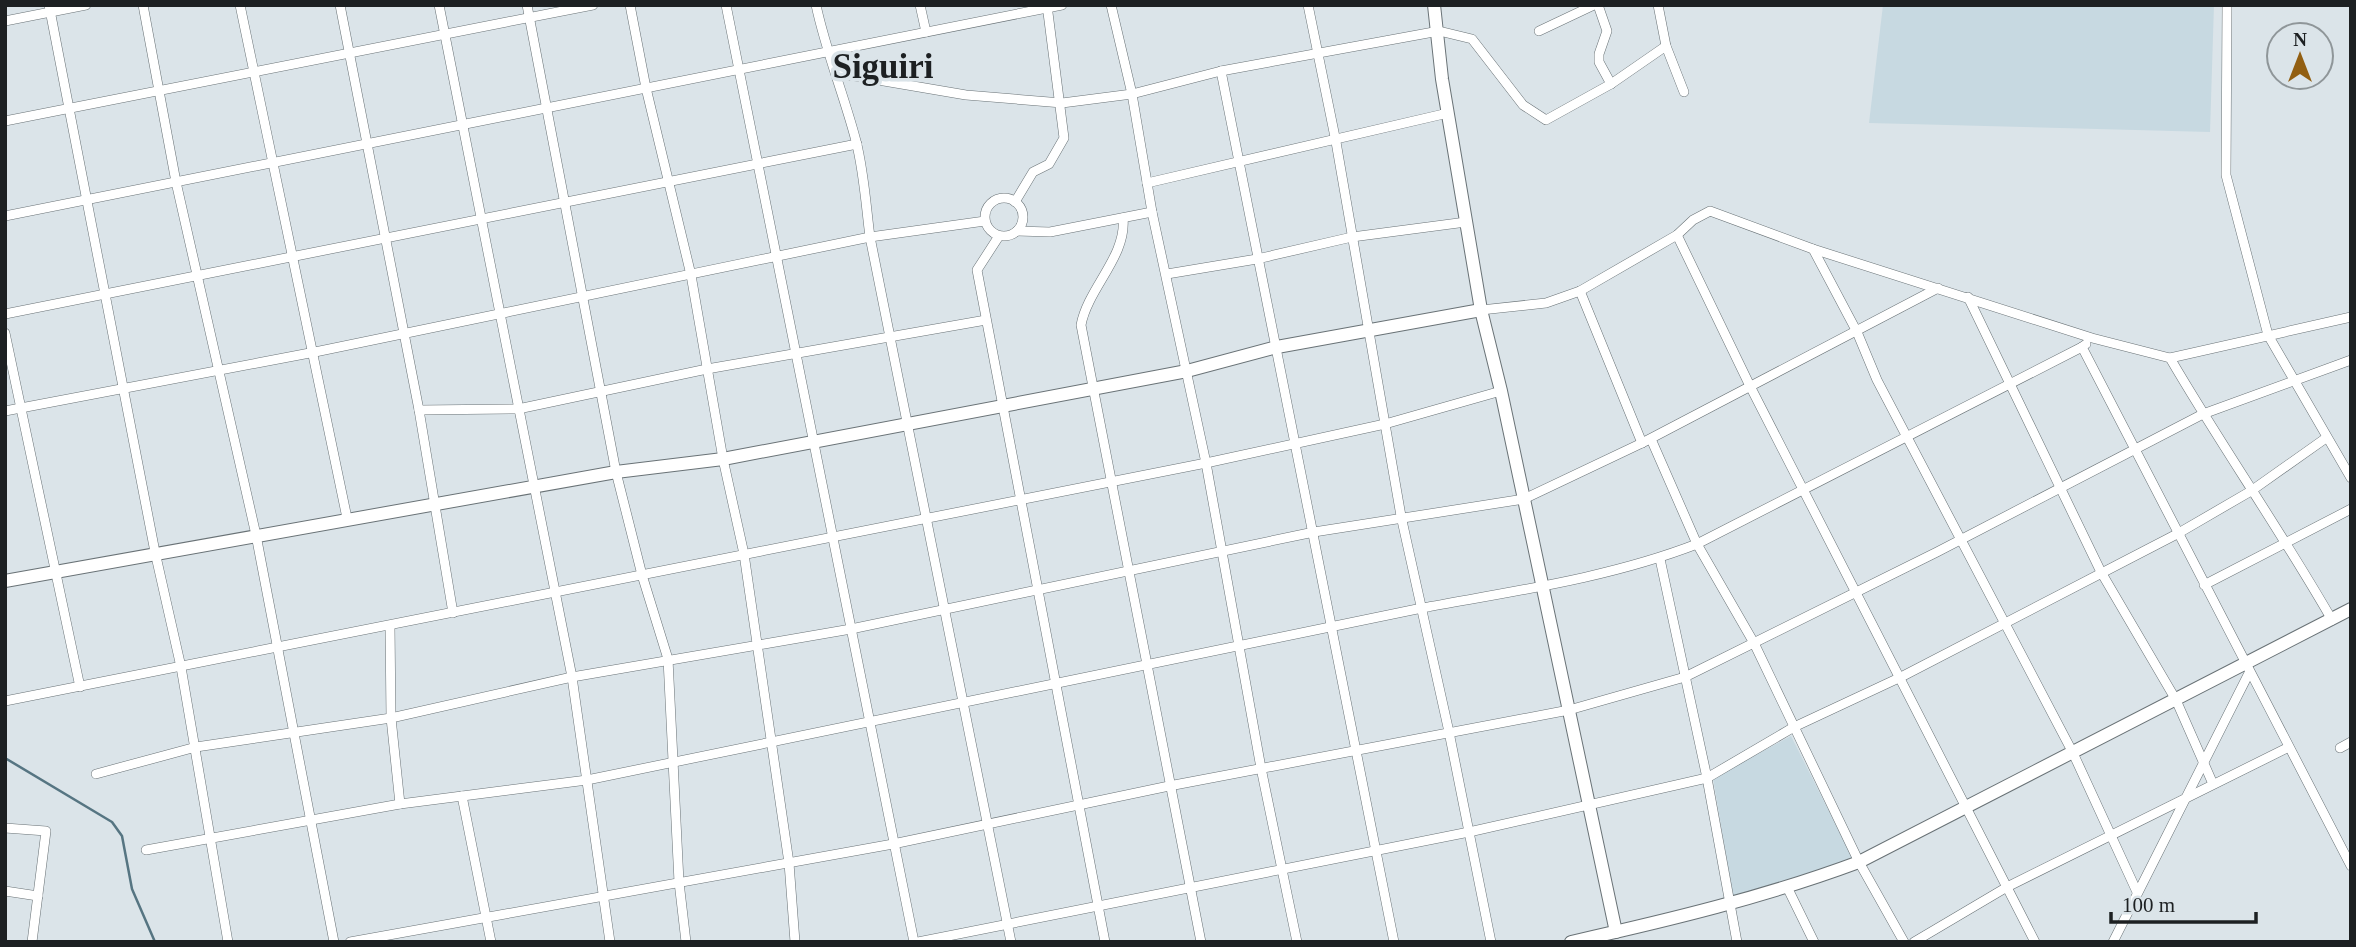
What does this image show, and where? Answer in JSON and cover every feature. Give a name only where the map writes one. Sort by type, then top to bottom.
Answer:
[{"type":"street","points":[[5,21],[50,9],[86,5]]},
{"type":"street","points":[[143,5],[176,182],[256,535],[334,942]]},
{"type":"street","points":[[240,5],[347,518]]},
{"type":"street","points":[[340,5],[419,410],[453,613]]},
{"type":"street","points":[[439,5],[553,593],[572,677],[610,942]]},
{"type":"street","points":[[527,5],[616,472],[642,575],[668,659],[679,882],[686,942]]},
{"type":"street","points":[[5,121],[593,5]]},
{"type":"street","points":[[630,5],[646,88],[691,275],[723,459],[744,554],[789,863],[795,942]]},
{"type":"street","points":[[726,5],[893,844],[916,942],[1469,832],[1707,778],[1794,727],[1900,677],[2177,534],[2251,491],[2326,438]]},
{"type":"street","points":[[816,5],[827,52],[837,74],[857,144],[870,237],[1011,942]]},
{"type":"street","points":[[920,5],[926,32]]},
{"type":"street","points":[[5,216],[1062,5]]},
{"type":"street","points":[[1111,5],[1132,94],[1152,212],[1206,463],[1261,768],[1297,942]]},
{"type":"street","points":[[1308,5],[1336,142],[1401,516],[1450,732],[1491,942]]},
{"type":"street","points":[[1434,5],[1448,113],[1480,310],[1501,391],[1616,932]]},
{"type":"street","points":[[1539,31],[1596,5],[1607,32],[1599,62],[1611,84]]},
{"type":"street","points":[[1658,5],[1666,46],[1684,92]]},
{"type":"street","points":[[2227,5],[2226,175],[2268,335],[2296,378],[2326,438],[2351,478]]},
{"type":"street","points":[[1015,202],[1034,172],[1049,164],[1064,138],[1062,103],[1047,7]]},
{"type":"street","points":[[50,9],[155,552],[181,667],[228,942]]},
{"type":"street","points":[[837,74],[967,96],[1062,103],[1132,94],[1221,71],[1439,32],[1472,38],[1523,105],[1546,120],[1611,84],[1666,46]]},
{"type":"street","points":[[1221,71],[1358,748],[1394,942]]},
{"type":"street","points":[[1147,183],[1336,142],[1448,113]]},
{"type":"street","points":[[5,314],[565,205],[857,144]]},
{"type":"street","points":[[999,236],[990,230],[985,221],[987,208],[996,200],[1015,202],[1023,213],[1017,231]]},
{"type":"street","points":[[5,581],[533,486],[616,472],[723,459],[812,443],[906,422],[1187,370],[1277,347],[1480,310],[1546,303],[1580,291],[1677,235],[1693,220],[1710,211],[1813,249],[2092,338],[2170,358],[2351,317]]},
{"type":"street","points":[[1105,942],[1058,683],[977,270],[999,236],[1017,231],[1050,232],[1152,212]]},
{"type":"street","points":[[1123,218],[1121,242],[1083,311],[1081,325],[1201,942]]},
{"type":"street","points":[[5,411],[123,386],[314,352],[870,237],[985,221]]},
{"type":"street","points":[[1167,274],[1257,259],[1352,237],[1466,222]]},
{"type":"street","points":[[1677,235],[1802,489],[2035,942]]},
{"type":"street","points":[[1813,249],[1857,332],[1906,436],[2073,753],[2137,892]]},
{"type":"street","points":[[96,774],[196,747],[391,719],[572,677],[851,629],[1314,532],[1401,516],[1524,499],[1647,441],[1938,288]]},
{"type":"street","points":[[1580,291],[1696,544],[1754,643],[1859,862],[1904,942]]},
{"type":"street","points":[[1968,298],[2101,572],[2176,700],[2213,784]]},
{"type":"street","points":[[419,410],[518,409],[795,352],[986,320]]},
{"type":"street","points":[[5,333],[53,571],[80,687]]},
{"type":"street","points":[[146,850],[400,804],[587,780],[1333,626],[1542,586],[1660,558],[1696,544],[2082,347],[2092,338]]},
{"type":"street","points":[[2082,347],[2287,748],[2351,866]]},
{"type":"street","points":[[2170,358],[2251,491],[2288,543],[2332,620]]},
{"type":"street","points":[[350,942],[893,844],[1358,748],[1569,710],[1685,677],[1961,540],[2060,486],[2203,414],[2351,359]]},
{"type":"street","points":[[5,701],[926,519],[1020,497],[1206,463],[1385,424],[1501,391]]},
{"type":"street","points":[[2204,584],[2351,509]]},
{"type":"street","points":[[1660,558],[1707,778],[1737,942]]},
{"type":"street","points":[[1580,941],[1788,889],[1859,862],[2176,700],[2247,669],[2351,610]]},
{"type":"street","points":[[390,626],[391,719],[400,804]]},
{"type":"street","points":[[2113,942],[2247,669]]},
{"type":"street","points":[[2340,748],[2351,742]]},
{"type":"street","points":[[1914,942],[2007,887],[2287,748]]},
{"type":"street","points":[[462,796],[491,942]]},
{"type":"street","points":[[5,828],[46,831],[32,942]]},
{"type":"street","points":[[1788,889],[1814,942]]},
{"type":"street","points":[[5,891],[38,896]]},
{"type":"shaded area","points":[[1883,5],[2214,5],[2210,132],[1869,123]]},
{"type":"shaded area","points":[[1791,736],[1853,859],[1733,897],[1713,778]]},
{"type":"waterway","points":[[5,758],[112,822],[122,836],[132,889],[155,942]]},
{"type":"district","name":"Siguiri","points":[[883,66]]}]
